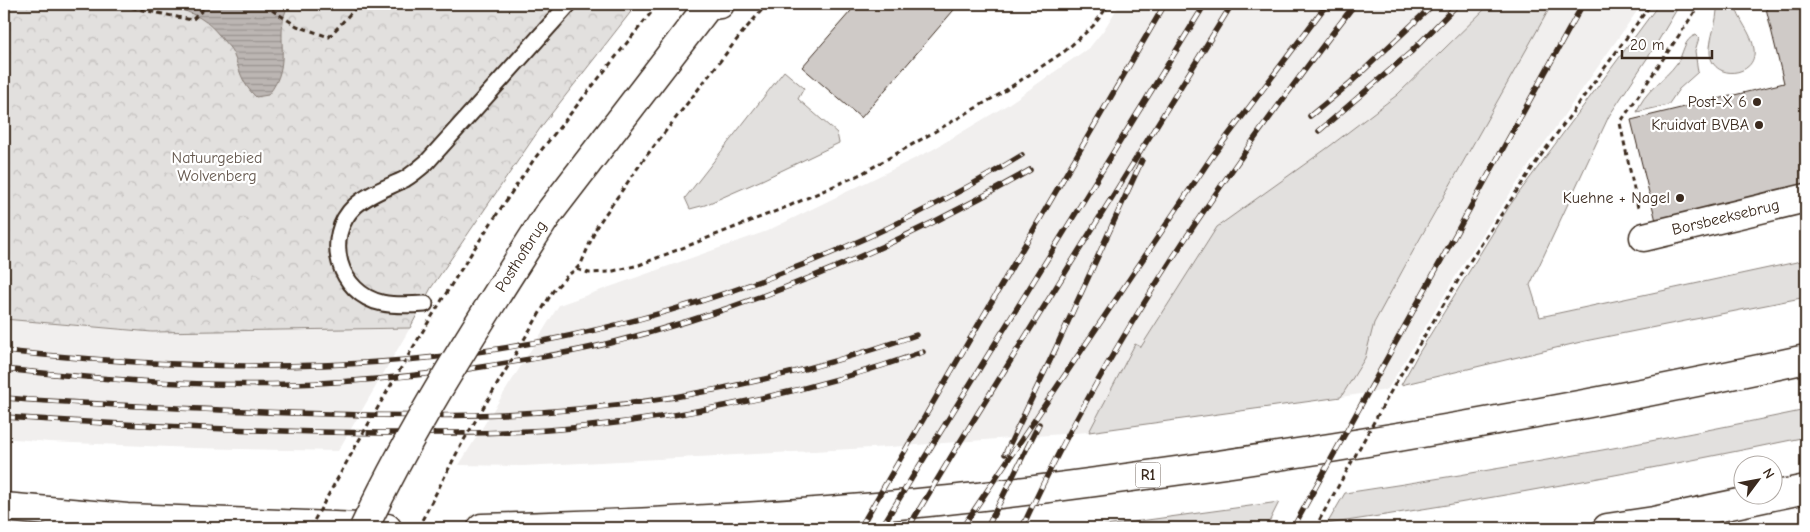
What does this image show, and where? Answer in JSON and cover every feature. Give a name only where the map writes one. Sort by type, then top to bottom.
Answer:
[{"type":"main road","name":"Posthofbrug","points":[[364,528],[406,447],[473,332],[546,216],[712,5]]},
{"type":"main road","name":"Borsbeeksebrug","points":[[1644,237],[1806,198]]},
{"type":"main road","name":"R1","points":[[482,528],[659,523],[812,512],[938,501],[1087,484],[1454,429],[1806,359]]},
{"type":"main road","points":[[1607,528],[1654,521],[1806,489]]},
{"type":"main road","points":[[4,507],[127,518],[386,528]]},
{"type":"lane","points":[[424,304],[382,303],[358,292],[348,281],[340,266],[337,250],[338,233],[345,218],[355,206],[407,178],[427,162],[569,4]]},
{"type":"path","points":[[114,4],[192,20],[209,4]]},
{"type":"path","points":[[267,4],[267,7],[296,26],[329,37],[359,4]]},
{"type":"path","points":[[310,528],[448,288],[535,158],[658,4]]},
{"type":"path","points":[[418,528],[461,445],[553,291],[581,264],[592,236],[604,216],[666,130],[767,4]]},
{"type":"path","points":[[576,269],[589,273],[609,272],[639,265],[789,206],[861,174],[1000,94],[1065,51],[1093,26],[1108,4]]},
{"type":"path","points":[[1315,528],[1395,384],[1470,261],[1537,161],[1651,4]]},
{"type":"path","points":[[1644,237],[1620,123],[1694,13],[1696,4]]},
{"type":"shaded area","points":[[152,4],[289,4],[282,26],[280,72],[276,83],[268,95],[256,97],[251,92],[239,71],[231,49],[208,24],[183,10]]},
{"type":"shaded area","points":[[1120,4],[1490,4],[1397,95],[1326,149],[1217,227],[1141,347],[1134,345],[1089,432],[890,447],[523,466],[459,465],[559,305],[767,231],[932,150],[1007,105],[1090,47],[1103,31]]},
{"type":"shaded area","points":[[1552,4],[1642,4],[1466,259],[1387,390],[1341,397],[1365,358],[1374,323]]},
{"type":"shaded area","points":[[4,319],[152,332],[410,328],[338,451],[194,448],[49,442],[4,438]]},
{"type":"green space","name":"Natuurgebied Wolvenberg","points":[[4,4],[637,4],[541,127],[431,288],[410,328],[152,332],[4,319]]},
{"type":"green space","points":[[1490,4],[1552,4],[1374,323],[1365,358],[1341,397],[1089,432],[1135,344],[1141,347],[1217,227],[1326,149],[1397,95]]},
{"type":"green space","points":[[1659,4],[1680,4],[1654,48],[1609,116],[1530,285],[1540,317],[1806,260],[1806,297],[1585,341],[1401,385],[1510,205]]},
{"type":"green space","points":[[1717,4],[1735,4],[1739,16],[1751,37],[1754,49],[1753,58],[1749,66],[1742,70],[1726,72],[1718,69],[1713,62],[1710,47]]},
{"type":"green space","points":[[1696,35],[1699,38],[1695,51],[1698,72],[1679,89],[1668,105],[1637,112],[1644,98],[1677,63],[1686,43]]},
{"type":"green space","points":[[784,71],[804,88],[798,99],[837,133],[839,143],[762,180],[705,205],[690,209],[685,198]]},
{"type":"green space","points":[[1806,410],[1806,437],[1567,484],[1327,524],[1345,493],[1576,455]]},
{"type":"green space","points":[[1279,502],[1266,528],[1089,528]]},
{"type":"building","points":[[857,4],[959,4],[861,118],[802,67]]},
{"type":"building","name":"Post-X 6","points":[[1765,4],[1806,4],[1806,184],[1656,221],[1631,120],[1784,83]]},
{"type":"railway","points":[[860,528],[1165,4]]},
{"type":"railway","points":[[881,528],[1205,4]]},
{"type":"railway","points":[[908,528],[1232,4]]},
{"type":"railway","points":[[962,528],[1211,158],[1327,4]]},
{"type":"railway","points":[[1022,528],[1056,458],[1132,322],[1217,192],[1262,128],[1355,4]]},
{"type":"railway","points":[[1310,116],[1349,84],[1434,4]]},
{"type":"railway","points":[[1319,131],[1411,52],[1458,4]]},
{"type":"railway","points":[[1293,528],[1583,4]]},
{"type":"railway","points":[[4,351],[65,357],[186,364],[309,365],[370,363],[430,358],[560,338],[630,322],[766,279],[898,223],[1022,155]]},
{"type":"railway","points":[[1005,454],[1142,160]]},
{"type":"railway","points":[[4,369],[170,383],[294,384],[369,380],[435,373],[572,352],[662,329],[716,312],[824,272],[929,224],[1030,170]]},
{"type":"railway","points":[[4,398],[147,407],[327,414],[434,416],[542,412],[621,405],[707,391],[833,361],[916,335]]},
{"type":"railway","points":[[4,417],[192,428],[287,431],[381,433],[532,431],[669,416],[755,400],[840,378],[923,352]]},
{"type":"railway","points":[[987,528],[1039,424]]},
{"type":"place","name":"Post-X 6","points":[[1757,102]]},
{"type":"place","name":"Kruidvat BVBA","points":[[1759,125]]},
{"type":"place","name":"Kuehne + Nagel","points":[[1680,198]]}]
